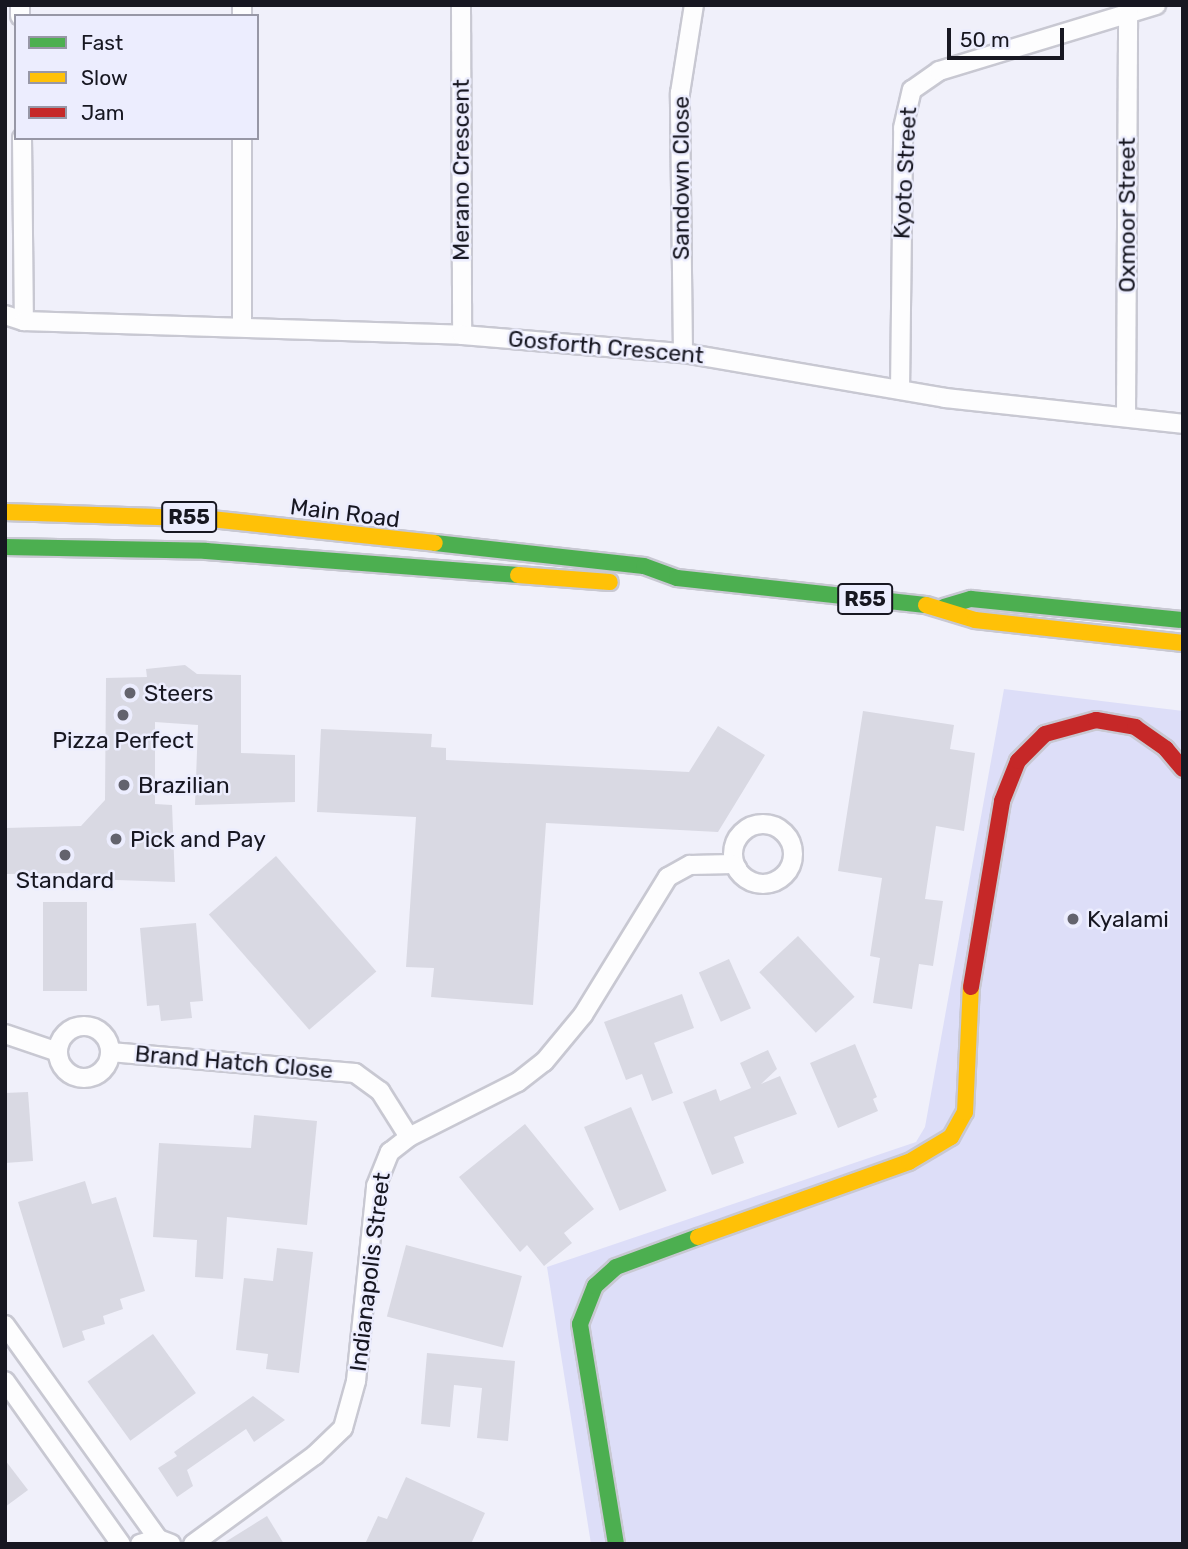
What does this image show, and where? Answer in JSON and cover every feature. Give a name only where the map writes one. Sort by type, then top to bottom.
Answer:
[{"type":"main road","name":"Main Road","points":[[5,512],[211,519],[644,566],[677,578],[944,607],[975,620],[1183,643]]},
{"type":"main road","name":"Main Road","points":[[5,547],[206,551],[663,585],[677,578]]},
{"type":"main road","name":"Main Road","points":[[944,607],[971,599],[1183,621]]},
{"type":"main road","points":[[616,1544],[581,1347],[580,1324],[595,1286],[616,1267],[909,1162],[951,1137],[965,1112],[971,983],[1002,801],[1018,761],[1045,734],[1061,726],[1096,720],[1135,727],[1166,749],[1183,769]]},
{"type":"street","name":"Merano Crescent","points":[[461,5],[461,335]]},
{"type":"street","name":"Sandown Close","points":[[683,353],[680,93],[694,5]]},
{"type":"street","name":"Kyoto Street","points":[[900,390],[902,128],[912,90],[939,71],[1156,5]]},
{"type":"street","name":"Oxmoor Street","points":[[1126,417],[1128,13]]},
{"type":"street","points":[[22,140],[24,321]]},
{"type":"street","points":[[242,140],[243,325]]},
{"type":"street","name":"Gosforth Crescent","points":[[5,315],[24,321],[243,325],[461,335],[683,353],[810,371],[900,390],[1183,424]]},
{"type":"street","name":"Indianapolis Street","points":[[193,1544],[315,1455],[343,1428],[356,1381],[376,1186],[390,1152],[409,1137],[518,1082],[564,1042],[667,877],[690,864],[733,864],[737,868]]},
{"type":"street","points":[[85,1026],[100,1031],[110,1052],[99,1074],[84,1078],[68,1073],[58,1052],[63,1036],[85,1026]]},
{"type":"street","points":[[5,1034],[58,1052]]},
{"type":"street","name":"Brand Hatch Close","points":[[110,1052],[355,1073],[380,1091],[409,1137]]},
{"type":"street","points":[[5,1325],[156,1542]]},
{"type":"street","points":[[5,1381],[121,1544]]},
{"type":"shaded area","name":"Kyalami","points":[[1004,689],[1183,711],[1183,1544],[591,1544],[547,1267],[916,1142],[925,1127]]},
{"type":"building","points":[[185,665],[197,674],[241,675],[241,753],[295,755],[295,802],[195,805],[198,725],[155,722],[155,804],[172,805],[175,882],[88,879],[85,873],[5,874],[5,828],[81,826],[105,800],[106,678],[147,677],[146,669]]},
{"type":"building","points":[[863,711],[954,725],[950,749],[975,753],[964,831],[936,826],[925,899],[943,901],[933,966],[919,964],[912,1009],[873,1003],[880,958],[870,956],[882,878],[838,871]]},
{"type":"building","points":[[718,726],[765,755],[718,832],[546,823],[533,1005],[431,997],[434,968],[406,967],[416,817],[317,812],[321,729],[432,734],[431,747],[446,748],[446,760],[689,772]]},
{"type":"building","points":[[276,856],[376,971],[309,1030],[209,914]]},
{"type":"building","points":[[43,902],[87,902],[87,991],[43,991]]},
{"type":"building","points":[[196,923],[203,1001],[190,1002],[192,1018],[161,1021],[159,1005],[147,1006],[140,928]]},
{"type":"building","points":[[798,936],[855,997],[816,1033],[759,972]]},
{"type":"building","points":[[729,959],[751,1008],[721,1022],[699,972]]},
{"type":"building","points":[[682,994],[694,1028],[654,1043],[673,1093],[652,1101],[642,1074],[626,1080],[604,1022]]},
{"type":"building","points":[[855,1044],[877,1097],[873,1099],[878,1111],[838,1128],[810,1063]]},
{"type":"building","points":[[768,1050],[777,1069],[761,1084],[780,1076],[797,1114],[734,1137],[744,1163],[712,1175],[683,1102],[716,1089],[720,1101],[751,1088],[740,1063]]},
{"type":"building","points":[[28,1092],[33,1161],[5,1163],[5,1093]]},
{"type":"building","points":[[631,1107],[667,1191],[620,1211],[584,1127]]},
{"type":"building","points":[[254,1115],[317,1121],[307,1225],[227,1217],[223,1279],[195,1277],[197,1240],[153,1237],[159,1143],[251,1148]]},
{"type":"building","points":[[525,1124],[594,1209],[564,1233],[572,1243],[544,1266],[527,1245],[520,1252],[459,1177]]},
{"type":"building","points":[[85,1181],[92,1204],[116,1197],[145,1291],[120,1299],[123,1309],[103,1316],[105,1324],[82,1331],[85,1340],[63,1348],[18,1202]]},
{"type":"building","points":[[406,1245],[522,1276],[503,1348],[387,1316]]},
{"type":"building","points":[[277,1248],[313,1252],[299,1373],[266,1369],[268,1354],[236,1350],[244,1278],[273,1281]]},
{"type":"building","points":[[153,1334],[196,1393],[130,1441],[87,1382]]},
{"type":"building","points":[[427,1353],[515,1361],[508,1441],[477,1438],[482,1388],[454,1385],[450,1427],[421,1424]]},
{"type":"building","points":[[253,1396],[285,1420],[254,1442],[246,1429],[187,1470],[193,1486],[177,1497],[158,1468],[177,1456],[174,1452]]},
{"type":"building","points":[[5,1460],[28,1490],[5,1507]]},
{"type":"building","points":[[406,1477],[485,1513],[471,1544],[365,1544],[378,1516],[387,1519]]},
{"type":"building","points":[[267,1516],[284,1544],[222,1544]]},
{"type":"traffic: fast","points":[[435,543],[644,566],[677,578],[926,605]]},
{"type":"traffic: fast","points":[[5,547],[206,551],[518,575]]},
{"type":"traffic: fast","points":[[944,607],[971,599],[1183,620]]},
{"type":"traffic: fast","points":[[616,1544],[580,1324],[595,1286],[616,1267],[698,1237]]},
{"type":"traffic: slow","points":[[5,512],[211,519],[435,543]]},
{"type":"traffic: slow","points":[[518,575],[610,582]]},
{"type":"traffic: slow","points":[[926,605],[975,620],[1183,643]]},
{"type":"traffic: slow","points":[[698,1237],[909,1162],[951,1137],[965,1112],[971,987]]},
{"type":"traffic: jam","points":[[971,987],[1002,801],[1018,761],[1045,734],[1096,720],[1135,727],[1166,749],[1183,769]]},
{"type":"place","name":"Steers","points":[[130,693]]},
{"type":"place","name":"Pizza Perfect","points":[[123,715]]},
{"type":"place","name":"Brazilian","points":[[124,785]]},
{"type":"place","name":"Pick and Pay","points":[[116,839]]},
{"type":"place","name":"Standard","points":[[65,855]]},
{"type":"place","name":"Kyalami","points":[[1073,919]]}]
